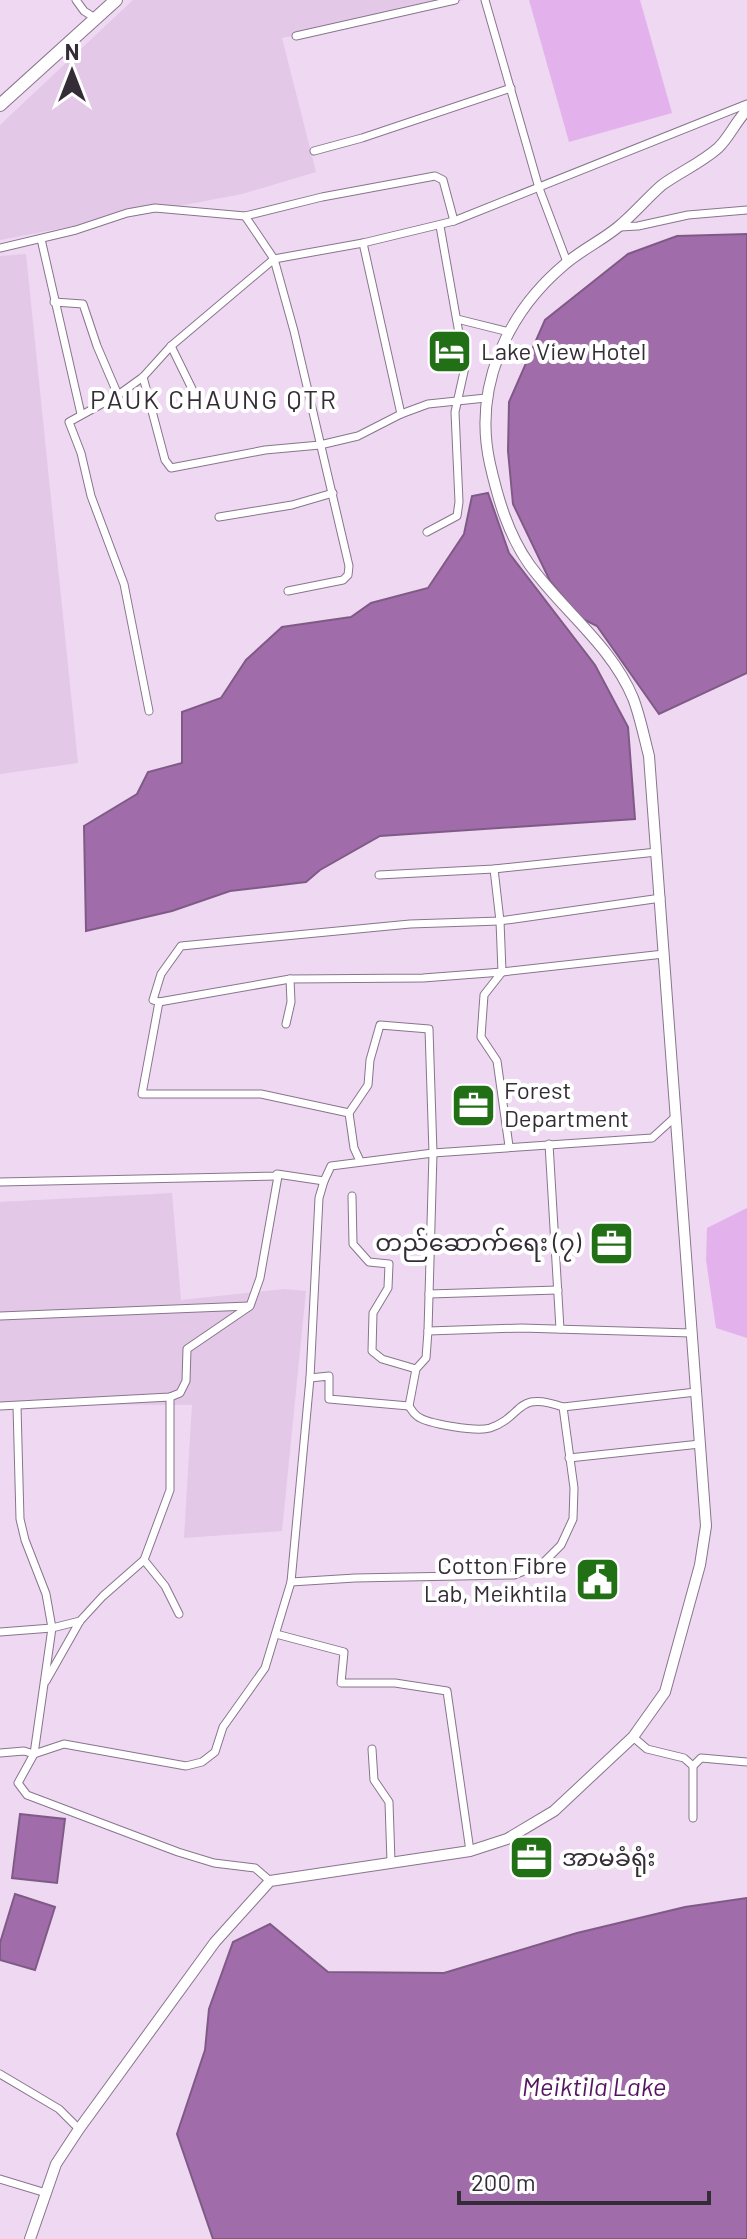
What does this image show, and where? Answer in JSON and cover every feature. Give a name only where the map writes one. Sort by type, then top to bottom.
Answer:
[{"type":"highway","points":[[0,105],[116,0]]},
{"type":"street","points":[[76,0],[84,11],[95,18]]},
{"type":"street","points":[[296,36],[455,0]]},
{"type":"street","points":[[485,0],[539,188],[567,262]]},
{"type":"street","points":[[314,151],[511,88]]},
{"type":"street","points":[[149,711],[124,584],[91,496],[81,453],[69,422],[143,377],[171,346],[274,259],[440,226],[747,104]]},
{"type":"street","points":[[30,2239],[56,2164],[79,2129],[215,1942],[270,1881],[470,1851],[507,1839],[554,1811],[633,1737],[665,1692],[700,1565],[706,1526],[649,756],[633,698],[601,647],[529,564],[510,530],[499,503],[488,455],[486,398],[491,375],[509,332],[534,296],[567,262],[618,227],[663,185],[719,148],[747,110]]},
{"type":"street","points":[[0,248],[155,208],[245,216],[322,197],[435,176],[443,180],[454,221]]},
{"type":"street","points":[[618,227],[688,215],[747,210]]},
{"type":"street","points":[[245,216],[274,259],[345,545],[348,575],[343,580],[288,591]]},
{"type":"street","points":[[427,532],[457,516],[455,412],[465,367],[440,226]]},
{"type":"street","points":[[41,239],[81,414]]},
{"type":"street","points":[[363,243],[401,414]]},
{"type":"street","points":[[54,302],[83,304],[118,395]]},
{"type":"street","points":[[457,319],[509,332]]},
{"type":"street","points":[[171,346],[200,405]]},
{"type":"street","points":[[143,377],[165,460],[171,468],[265,450],[320,445],[358,436],[428,404],[486,398]]},
{"type":"street","points":[[219,517],[292,505],[333,493]]},
{"type":"street","points":[[379,875],[494,869],[657,852]]},
{"type":"street","points":[[494,869],[502,972],[484,995],[481,1037],[497,1061],[509,1146]]},
{"type":"street","points":[[661,898],[500,921],[410,924],[181,946],[161,974],[153,1000],[159,1002],[290,979],[423,978],[664,954]]},
{"type":"street","points":[[286,1024],[291,1002],[290,979]]},
{"type":"street","points":[[159,1002],[142,1094],[261,1094],[349,1113]]},
{"type":"street","points":[[360,1161],[354,1148],[349,1113],[368,1085],[370,1060],[380,1025],[429,1029],[433,1153],[428,1331],[426,1358],[416,1369],[409,1406],[417,1417],[461,1428],[489,1428],[523,1404],[545,1401],[563,1407],[696,1392]]},
{"type":"street","points":[[0,1753],[24,1751],[34,1754],[64,1744],[186,1766],[202,1762],[215,1752],[223,1727],[265,1668],[291,1582],[310,1378],[319,1198],[331,1166],[509,1146],[652,1138],[674,1118]]},
{"type":"street","points":[[549,1144],[560,1329]]},
{"type":"street","points":[[0,1182],[277,1174],[324,1181]]},
{"type":"street","points":[[0,1406],[170,1397],[180,1393],[186,1381],[187,1349],[250,1306],[260,1278],[278,1176]]},
{"type":"street","points":[[352,1196],[353,1244],[369,1262],[389,1264],[388,1288],[373,1313],[372,1351],[382,1359],[416,1369]]},
{"type":"street","points":[[429,1294],[558,1290]]},
{"type":"street","points":[[0,1316],[250,1306]]},
{"type":"street","points":[[428,1331],[560,1329],[691,1333]]},
{"type":"street","points":[[310,1378],[329,1376],[329,1399],[409,1406]]},
{"type":"street","points":[[43,1686],[80,1621],[144,1560],[170,1490],[170,1397]]},
{"type":"street","points":[[17,1406],[20,1519],[46,1594],[52,1628],[34,1754],[18,1783],[27,1795],[178,1852],[214,1863],[255,1868],[270,1881]]},
{"type":"street","points":[[291,1582],[514,1575],[542,1564],[561,1545],[573,1519],[574,1488],[563,1407]]},
{"type":"street","points":[[569,1458],[700,1444]]},
{"type":"street","points":[[144,1560],[165,1586],[179,1614]]},
{"type":"street","points":[[0,1632],[52,1628],[80,1621]]},
{"type":"street","points":[[276,1634],[344,1652],[341,1683],[395,1683],[447,1691],[470,1851]]},
{"type":"street","points":[[633,1737],[647,1749],[684,1758],[693,1766]]},
{"type":"street","points":[[372,1749],[374,1780],[389,1802],[391,1862]]},
{"type":"street","points":[[693,1818],[693,1766],[701,1758],[747,1762]]},
{"type":"street","points":[[0,2074],[59,2109],[79,2129]]},
{"type":"street","points":[[0,2179],[46,2193]]},
{"type":"shaded area","points":[[133,0],[465,0],[282,38],[316,172],[242,194],[0,240],[0,125]]},
{"type":"shaded area","points":[[529,0],[640,0],[672,113],[569,142]]},
{"type":"shaded area","points":[[26,254],[78,763],[0,774],[0,256]]},
{"type":"shaded area","points":[[172,1193],[181,1300],[284,1289],[306,1291],[282,1531],[184,1538],[192,1405],[0,1404],[0,1202]]},
{"type":"shaded area","points":[[747,1208],[747,1338],[716,1328],[706,1260],[707,1228]]},
{"type":"water","points":[[747,234],[747,673],[659,714],[597,626],[579,617],[550,581],[513,504],[508,451],[509,402],[545,320],[628,254],[677,236]]},
{"type":"water","points":[[488,493],[509,553],[595,665],[628,727],[635,819],[380,836],[320,870],[306,882],[230,891],[172,911],[86,931],[84,826],[137,794],[148,772],[182,763],[182,712],[221,698],[246,660],[282,627],[351,617],[371,603],[428,588],[464,534],[472,496]]},
{"type":"water","points":[[20,1814],[65,1819],[57,1883],[12,1878]]},
{"type":"water","points":[[15,1894],[55,1907],[35,1970],[0,1960],[0,1943]]},
{"type":"water","name":"Meiktila Lake","points":[[747,1898],[747,2239],[213,2239],[177,2134],[205,2050],[209,2009],[233,1942],[270,1924],[328,1972],[444,1973],[577,1933],[685,1907]]},
{"type":"place","name":"Lake View Hotel","points":[[450,352]]},
{"type":"place","name":"Forest Department","points":[[473,1105]]},
{"type":"place","name":"တည်ဆောက်ရေး (၇)","points":[[612,1243]]},
{"type":"place","name":"Cotton Fibre Lab, Meikhtila","points":[[598,1580]]},
{"type":"place","name":"အာမခံရုံး","points":[[531,1858]]},
{"type":"district","name":"PAUK CHAUNG QTR","points":[[214,400]]}]
